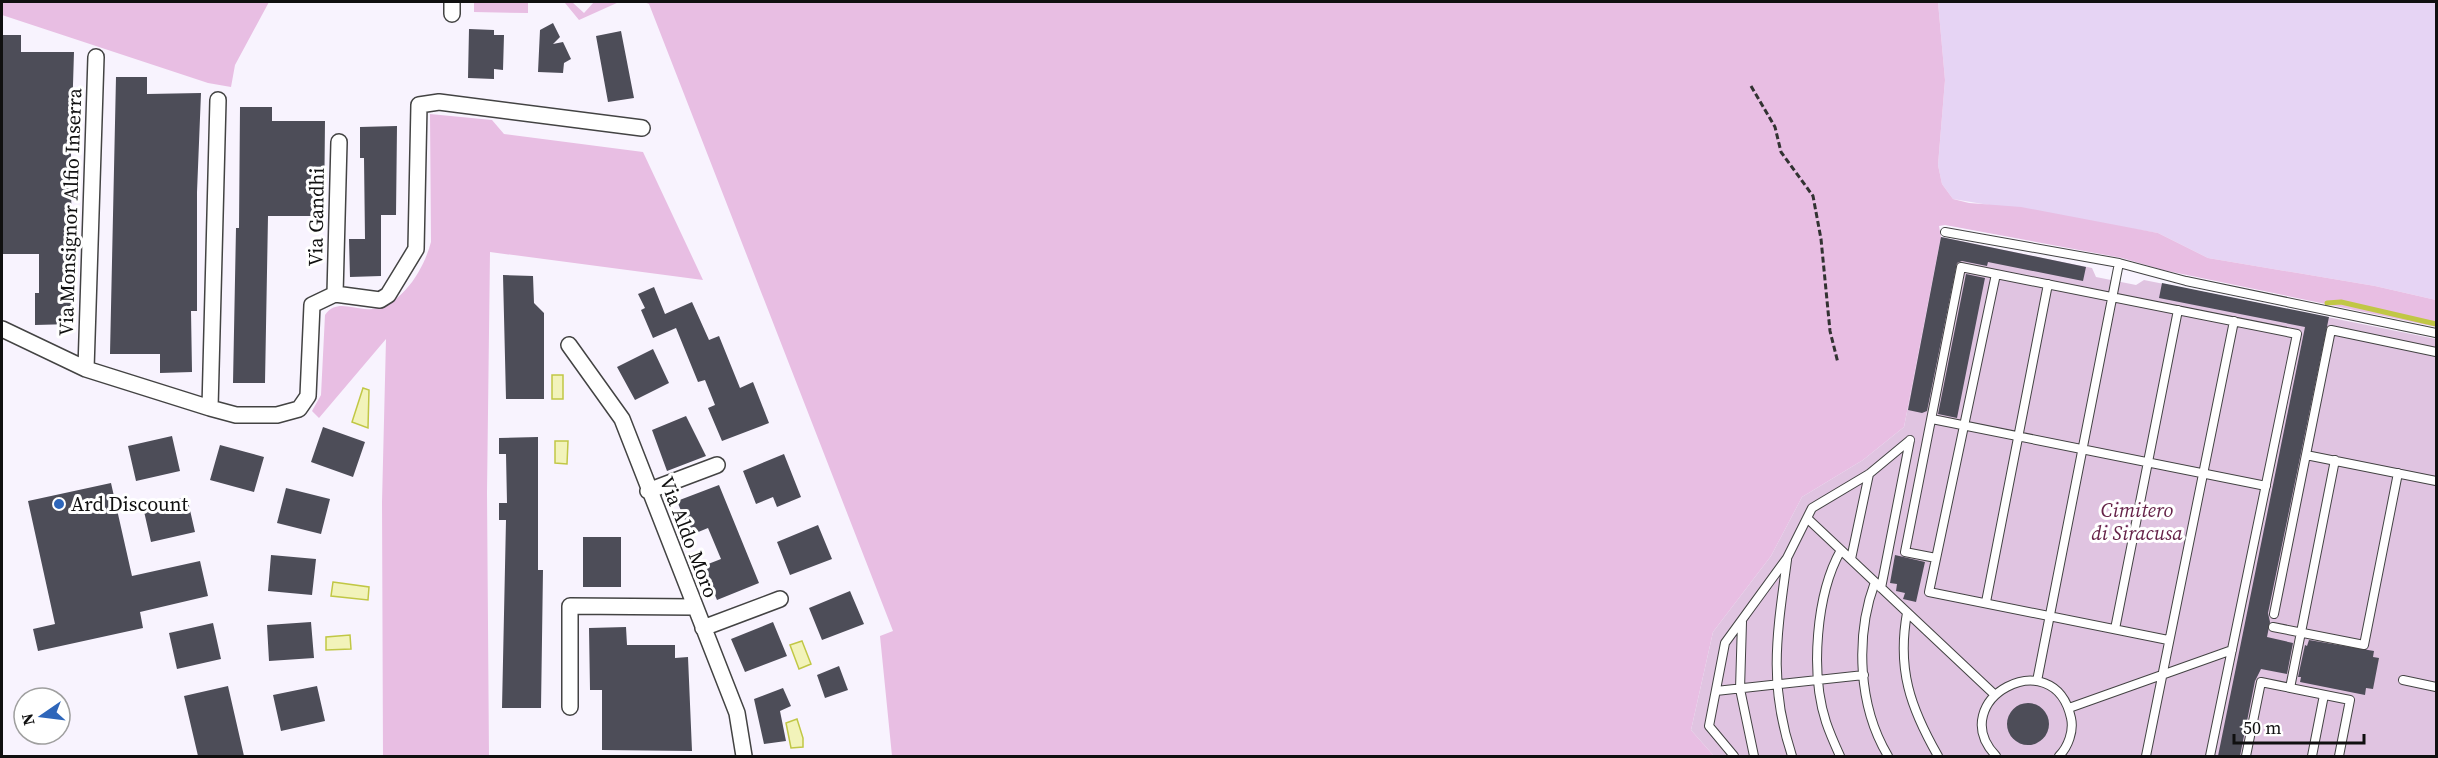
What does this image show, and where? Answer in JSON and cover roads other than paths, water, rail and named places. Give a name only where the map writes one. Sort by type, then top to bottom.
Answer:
[{"type":"street","name":"Via Monsignor Alfio Inserra","points":[[86,369],[96,57]]},
{"type":"street","points":[[210,408],[218,100]]},
{"type":"street","points":[[2,329],[86,369],[210,408],[236,415],[277,415],[299,410],[308,396],[312,305],[336,294],[381,300],[388,295],[416,249],[419,105],[439,102],[642,128]]},
{"type":"street","name":"Via Gandhi","points":[[336,294],[339,142]]},
{"type":"street","name":"Via Aldo Moro","points":[[569,345],[622,419],[648,491],[737,714],[744,756]]},
{"type":"street","points":[[648,491],[717,465]]},
{"type":"street","points":[[703,628],[780,599]]},
{"type":"street","points":[[570,707],[570,606],[694,607]]},
{"type":"lane","points":[[1945,232],[2119,263],[2186,281],[2436,333]]},
{"type":"lane","points":[[2037,681],[2119,263]]},
{"type":"lane","points":[[1936,558],[1905,552],[1961,267],[2297,334],[2210,756]]},
{"type":"lane","points":[[1996,274],[1929,592],[2168,640]]},
{"type":"lane","points":[[1986,603],[2048,284]]},
{"type":"lane","points":[[2115,629],[2178,310]]},
{"type":"lane","points":[[2146,756],[2234,321]]},
{"type":"lane","points":[[2274,614],[2331,330],[2436,352]]},
{"type":"lane","points":[[1932,419],[2266,486]]},
{"type":"lane","points":[[1734,756],[1709,726],[1725,643],[1787,558],[1812,508],[1869,474],[1910,440],[1878,585],[1863,633],[1864,675],[1875,727],[1888,756]]},
{"type":"lane","points":[[2306,455],[2436,481]]},
{"type":"lane","points":[[2290,688],[2335,460]]},
{"type":"lane","points":[[2273,627],[2364,645],[2398,473]]},
{"type":"lane","points":[[1851,559],[1869,474]]},
{"type":"lane","points":[[1808,519],[1995,695]]},
{"type":"lane","points":[[1840,756],[1826,722],[1819,680],[1822,608],[1833,564],[1841,550]]},
{"type":"lane","points":[[1787,558],[1778,621],[1776,685],[1779,711],[1792,756]]},
{"type":"lane","points":[[1907,612],[1902,642],[1904,671],[1909,693],[1923,729],[1938,756]]},
{"type":"lane","points":[[1742,620],[1740,688],[1754,756]]},
{"type":"lane","points":[[2069,708],[2232,650]]},
{"type":"lane","points":[[1716,691],[1864,675]]},
{"type":"lane","points":[[2403,680],[2436,687]]},
{"type":"lane","points":[[1996,756],[1986,741],[1983,729],[1987,705],[1995,695],[2014,682],[2037,681],[2056,691],[2069,708],[2072,723],[2070,739],[2062,755]]},
{"type":"lane","points":[[2246,756],[2261,682],[2350,700],[2339,756]]},
{"type":"lane","points":[[2312,756],[2324,695]]},
{"type":"waterway","points":[[2327,303],[2341,302],[2436,324]]},
{"type":"place","name":"Ard Discount","points":[[59,504]]},
{"type":"park label","name":"Cimitero di Siracusa","points":[[2137,522]]}]
